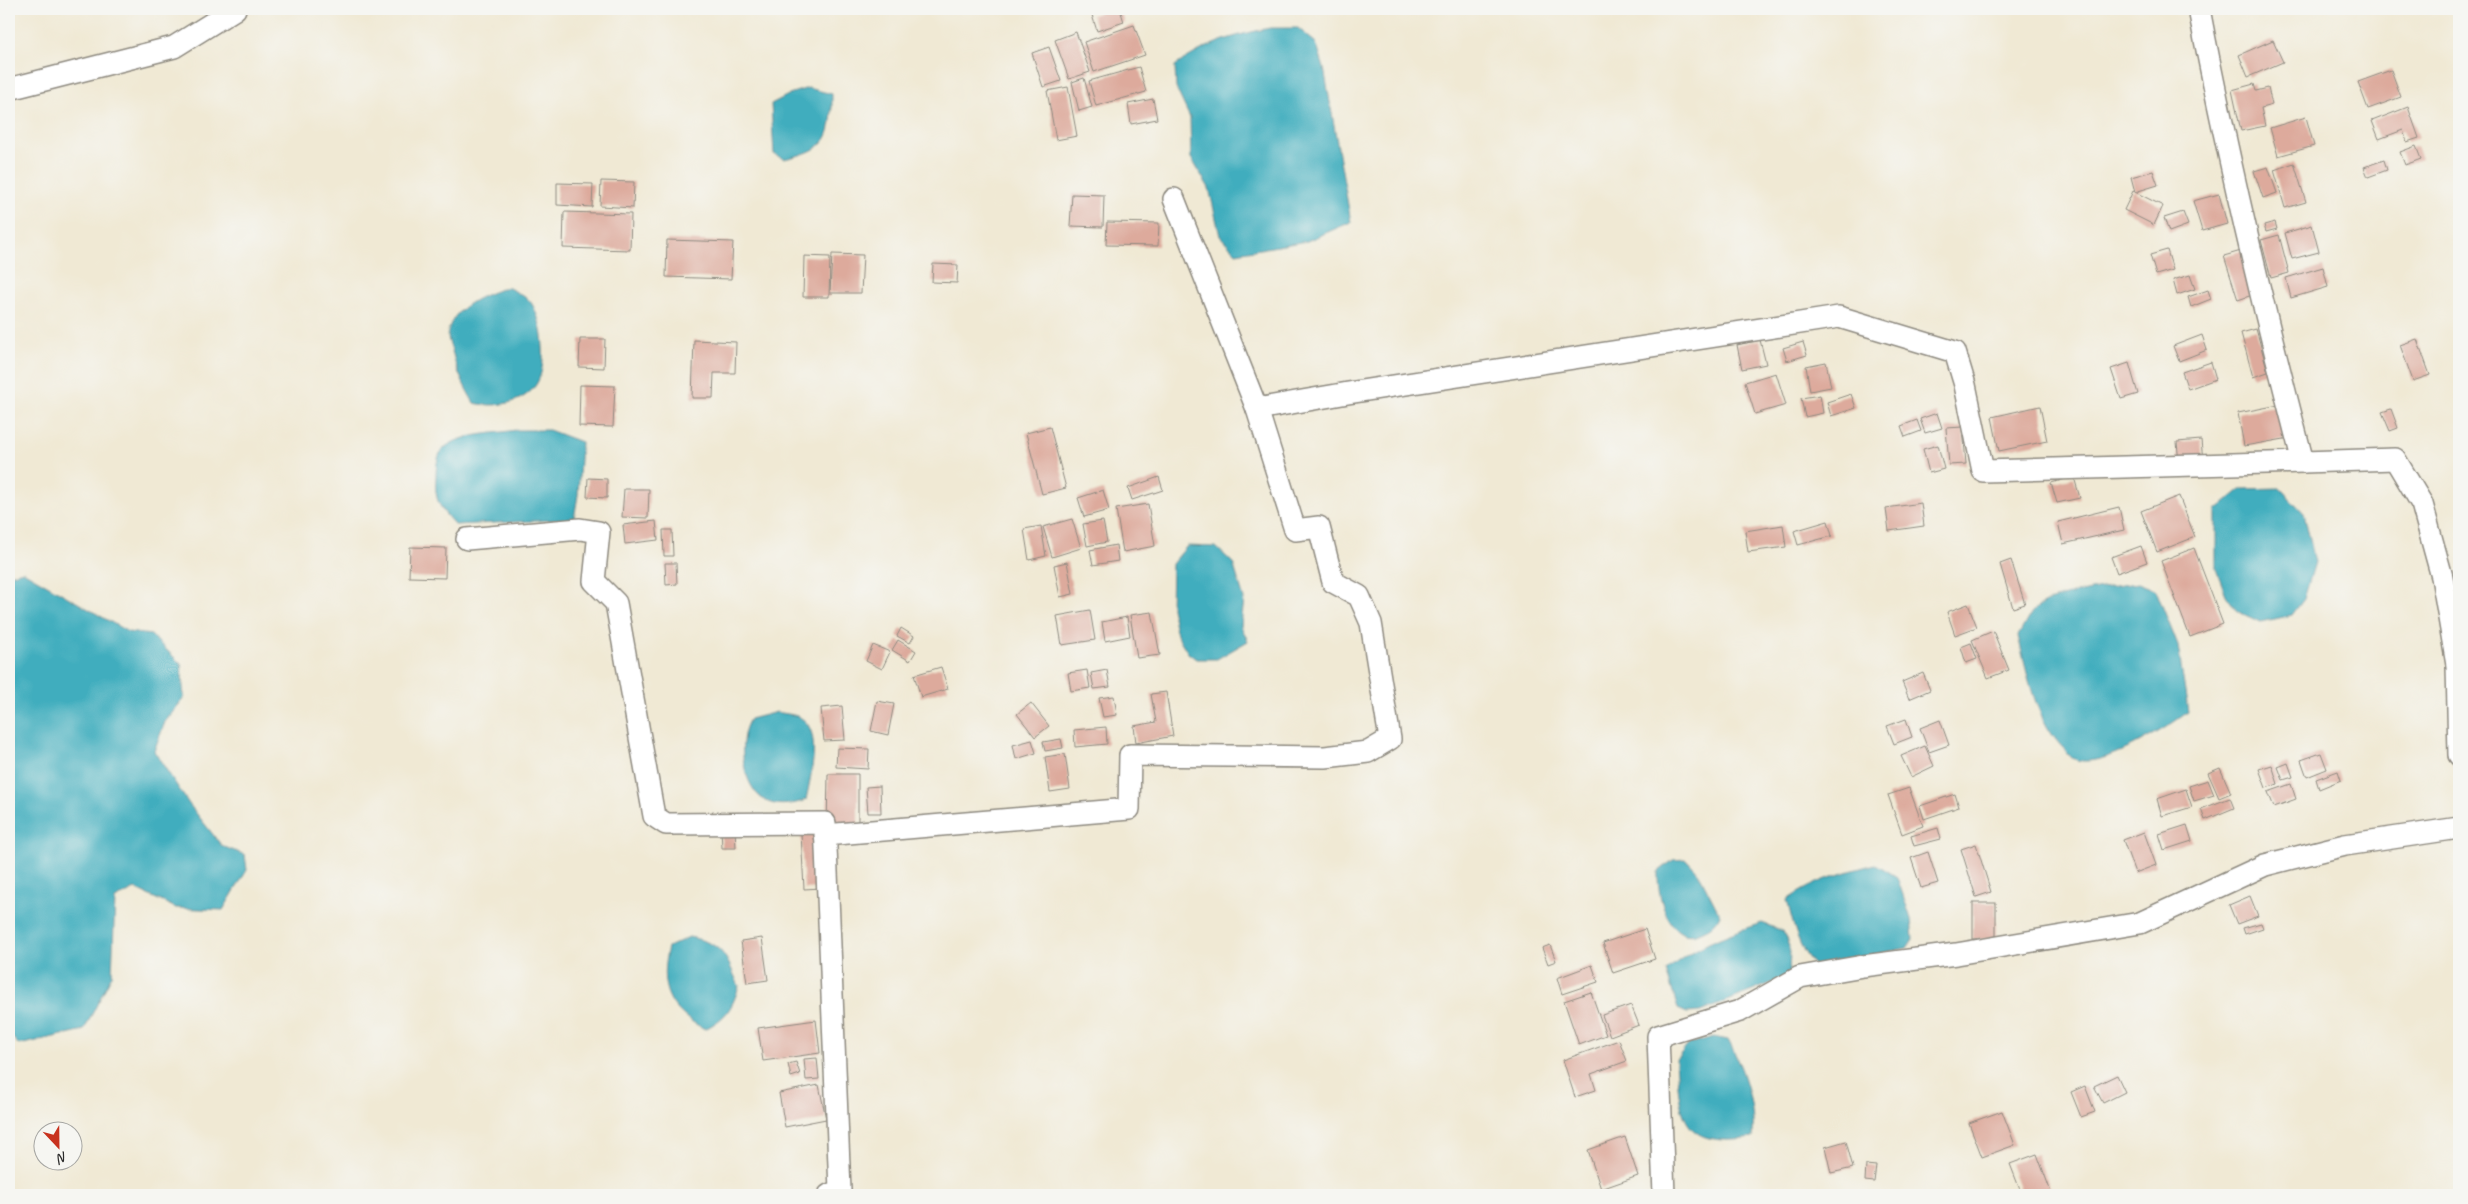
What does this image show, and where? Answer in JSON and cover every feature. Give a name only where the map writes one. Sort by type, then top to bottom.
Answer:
[{"type":"street","points":[[9,89],[174,47],[235,9]]},
{"type":"street","points":[[2199,9],[2215,92],[2268,329],[2303,462]]},
{"type":"street","points":[[825,835],[1129,809],[1130,755],[1325,757],[1368,752],[1390,739],[1371,623],[1359,596],[1333,582],[1319,526],[1295,530],[1257,409],[1174,199]]},
{"type":"street","points":[[1257,409],[1348,393],[1839,318],[1955,352],[1965,386],[1983,471],[2395,459],[2422,504],[2442,577],[2458,665],[2459,755]]},
{"type":"street","points":[[467,539],[580,529],[599,532],[594,580],[616,603],[654,816],[666,824],[825,823],[840,1190],[829,1195]]},
{"type":"street","points":[[1664,1195],[1658,1036],[1740,1011],[1800,977],[1863,966],[1956,954],[2140,923],[2264,865],[2344,845],[2459,828]]},
{"type":"water","points":[[1270,28],[1298,28],[1316,43],[1324,68],[1351,222],[1307,241],[1236,253],[1220,236],[1209,188],[1191,158],[1190,118],[1176,88],[1175,66],[1198,51],[1220,41]]},
{"type":"water","points":[[808,88],[832,94],[829,131],[819,146],[811,151],[784,159],[774,154],[771,104],[792,93]]},
{"type":"water","points":[[507,287],[527,299],[536,312],[543,343],[540,375],[532,390],[517,400],[491,405],[474,403],[464,386],[457,367],[448,332],[451,323],[463,308],[471,302]]},
{"type":"water","points":[[516,430],[549,430],[581,442],[578,495],[574,519],[455,525],[445,514],[437,498],[438,457],[444,448],[460,439]]},
{"type":"water","points":[[2280,488],[2304,513],[2315,562],[2304,599],[2292,615],[2260,622],[2237,611],[2226,595],[2216,569],[2216,510],[2241,489]]},
{"type":"water","points":[[1187,546],[1216,547],[1233,563],[1244,599],[1241,626],[1248,641],[1217,659],[1196,659],[1188,653],[1177,635],[1171,608],[1172,564]]},
{"type":"water","points":[[23,571],[128,632],[151,635],[181,664],[184,698],[165,722],[154,751],[189,804],[222,846],[245,855],[247,870],[223,910],[176,908],[135,889],[115,899],[112,975],[84,1030],[19,1045],[9,1034],[9,888],[12,876],[9,877],[9,575]]},
{"type":"water","points":[[2138,583],[2156,590],[2178,646],[2188,712],[2150,737],[2116,754],[2086,761],[2074,759],[2055,739],[2040,712],[2029,682],[2018,636],[2032,612],[2052,600],[2082,592]]},
{"type":"water","points":[[777,712],[801,718],[808,724],[812,733],[812,768],[806,800],[792,804],[773,804],[759,796],[752,787],[744,764],[743,739],[750,719]]},
{"type":"water","points":[[1686,859],[1698,872],[1720,915],[1711,927],[1690,935],[1681,932],[1673,926],[1663,905],[1658,882],[1658,872],[1673,860]]},
{"type":"water","points":[[1876,864],[1897,877],[1911,919],[1913,939],[1907,948],[1815,966],[1800,944],[1787,900],[1808,887],[1830,878]]},
{"type":"water","points":[[1762,923],[1783,931],[1790,949],[1789,976],[1700,1012],[1687,1013],[1678,1009],[1666,971],[1688,954],[1711,942]]},
{"type":"water","points":[[689,937],[717,947],[730,966],[739,986],[731,1007],[723,1017],[705,1029],[692,1022],[674,1006],[666,986],[664,974],[668,947]]},
{"type":"water","points":[[1713,1037],[1728,1040],[1739,1063],[1750,1100],[1753,1138],[1712,1139],[1698,1134],[1689,1126],[1683,1114],[1676,1059],[1689,1044]]},
{"type":"building","points":[[1109,9],[1120,9],[1124,22],[1097,31],[1092,15]]},
{"type":"building","points":[[1134,25],[1145,55],[1094,72],[1084,42]]},
{"type":"building","points":[[1076,32],[1090,72],[1069,79],[1055,40]]},
{"type":"building","points":[[2273,40],[2283,62],[2248,77],[2239,55]]},
{"type":"building","points":[[1049,47],[1061,81],[1043,87],[1032,53]]},
{"type":"building","points":[[1139,67],[1146,92],[1096,106],[1089,81]]},
{"type":"building","points":[[2391,70],[2401,97],[2368,109],[2358,82]]},
{"type":"building","points":[[1084,78],[1092,107],[1079,111],[1072,82]]},
{"type":"building","points":[[2254,84],[2256,91],[2268,88],[2272,105],[2261,108],[2265,126],[2241,131],[2232,90]]},
{"type":"building","points":[[1068,87],[1077,136],[1056,140],[1047,91]]},
{"type":"building","points":[[1153,99],[1157,119],[1131,124],[1128,104]]},
{"type":"building","points":[[2408,107],[2419,138],[2407,142],[2403,130],[2379,139],[2372,121]]},
{"type":"building","points":[[2306,117],[2314,146],[2278,156],[2270,128]]},
{"type":"building","points":[[2416,146],[2421,159],[2405,165],[2400,152]]},
{"type":"building","points":[[2384,160],[2387,170],[2368,177],[2364,167]]},
{"type":"building","points":[[2294,163],[2306,202],[2285,208],[2274,170]]},
{"type":"building","points":[[2268,167],[2277,193],[2263,198],[2254,171]]},
{"type":"building","points":[[2153,171],[2158,185],[2135,192],[2131,177]]},
{"type":"building","points":[[601,181],[634,182],[633,208],[600,206]]},
{"type":"building","points":[[557,183],[593,184],[592,207],[557,205]]},
{"type":"building","points":[[2133,191],[2163,206],[2154,225],[2124,210]]},
{"type":"building","points":[[1072,194],[1104,195],[1103,227],[1070,226]]},
{"type":"building","points":[[2219,194],[2227,224],[2202,231],[2193,201]]},
{"type":"building","points":[[564,212],[631,214],[630,250],[563,248]]},
{"type":"building","points":[[2183,212],[2188,225],[2169,232],[2164,218]]},
{"type":"building","points":[[1107,222],[1159,223],[1158,246],[1106,245]]},
{"type":"building","points":[[2275,222],[2277,229],[2266,232],[2264,225]]},
{"type":"building","points":[[2312,225],[2319,252],[2292,259],[2285,233]]},
{"type":"building","points":[[2279,235],[2289,273],[2271,278],[2261,240]]},
{"type":"building","points":[[667,240],[733,242],[731,279],[666,277]]},
{"type":"building","points":[[2167,250],[2173,270],[2156,275],[2150,255]]},
{"type":"building","points":[[2241,251],[2255,294],[2238,300],[2224,256]]},
{"type":"building","points":[[832,254],[863,255],[861,293],[830,293]]},
{"type":"building","points":[[804,256],[830,257],[829,297],[803,297]]},
{"type":"building","points":[[933,264],[958,265],[957,283],[932,282]]},
{"type":"building","points":[[2323,267],[2328,287],[2291,298],[2286,278]]},
{"type":"building","points":[[2190,275],[2195,289],[2177,295],[2173,280]]},
{"type":"building","points":[[2208,290],[2211,299],[2191,307],[2188,297]]},
{"type":"building","points":[[2256,329],[2268,372],[2253,377],[2241,333]]},
{"type":"building","points":[[2202,335],[2207,350],[2179,361],[2173,346]]},
{"type":"building","points":[[580,339],[605,339],[604,368],[579,367]]},
{"type":"building","points":[[2417,339],[2430,375],[2413,381],[2400,345]]},
{"type":"building","points":[[694,340],[736,342],[735,373],[714,373],[713,398],[692,398]]},
{"type":"building","points":[[1760,340],[1766,364],[1742,369],[1737,345]]},
{"type":"building","points":[[1803,342],[1807,355],[1787,361],[1783,348]]},
{"type":"building","points":[[1826,362],[1831,387],[1810,391],[1806,366]]},
{"type":"building","points":[[2211,362],[2216,379],[2188,389],[2182,372]]},
{"type":"building","points":[[2129,363],[2138,394],[2121,399],[2111,369]]},
{"type":"building","points":[[1776,373],[1786,405],[1755,414],[1745,382]]},
{"type":"building","points":[[580,385],[615,386],[613,427],[579,426]]},
{"type":"building","points":[[1851,394],[1856,408],[1831,416],[1827,402]]},
{"type":"building","points":[[1820,395],[1823,413],[1805,417],[1801,398]]},
{"type":"building","points":[[2284,404],[2290,438],[2244,446],[2238,413]]},
{"type":"building","points":[[2040,406],[2047,441],[1999,451],[1992,417]]},
{"type":"building","points":[[2391,409],[2398,428],[2390,431],[2382,412]]},
{"type":"building","points":[[1937,413],[1942,428],[1925,433],[1920,419]]},
{"type":"building","points":[[1917,420],[1921,431],[1905,437],[1901,426]]},
{"type":"building","points":[[1050,427],[1066,488],[1042,494],[1026,433]]},
{"type":"building","points":[[1963,427],[1966,464],[1949,465],[1946,428]]},
{"type":"building","points":[[2201,440],[2203,461],[2179,463],[2177,442]]},
{"type":"building","points":[[1938,445],[1944,469],[1929,473],[1923,449]]},
{"type":"building","points":[[1159,477],[1163,490],[1132,500],[1128,488]]},
{"type":"building","points":[[2074,477],[2080,498],[2057,503],[2051,483]]},
{"type":"building","points":[[588,478],[607,479],[607,498],[587,497]]},
{"type":"building","points":[[624,489],[649,489],[648,518],[622,517]]},
{"type":"building","points":[[1103,490],[1109,510],[1084,517],[1078,498]]},
{"type":"building","points":[[2179,496],[2195,537],[2157,552],[2141,511]]},
{"type":"building","points":[[1921,503],[1924,526],[1889,531],[1886,508]]},
{"type":"building","points":[[1148,504],[1155,546],[1123,552],[1116,509]]},
{"type":"building","points":[[2119,507],[2124,530],[2063,544],[2058,522]]},
{"type":"building","points":[[1072,519],[1081,548],[1052,557],[1043,527]]},
{"type":"building","points":[[656,521],[658,540],[625,544],[623,525]]},
{"type":"building","points":[[1103,521],[1107,542],[1087,546],[1083,524]]},
{"type":"building","points":[[1828,521],[1832,536],[1798,545],[1794,531]]},
{"type":"building","points":[[1783,525],[1786,547],[1748,552],[1745,531]]},
{"type":"building","points":[[1041,526],[1046,556],[1029,560],[1024,529]]},
{"type":"building","points":[[663,530],[672,530],[673,556],[664,556]]},
{"type":"building","points":[[1116,545],[1118,561],[1093,565],[1090,550]]},
{"type":"building","points":[[2141,546],[2147,562],[2117,573],[2111,557]]},
{"type":"building","points":[[410,547],[446,548],[445,578],[409,577]]},
{"type":"building","points":[[2194,548],[2223,624],[2190,637],[2161,561]]},
{"type":"building","points":[[2011,560],[2025,604],[2013,608],[2000,564]]},
{"type":"building","points":[[1067,562],[1073,594],[1060,597],[1054,565]]},
{"type":"building","points":[[665,563],[676,563],[677,584],[666,585]]},
{"type":"building","points":[[1968,604],[1977,627],[1955,635],[1947,612]]},
{"type":"building","points":[[1090,610],[1095,640],[1062,645],[1057,616]]},
{"type":"building","points":[[1152,612],[1160,655],[1137,658],[1130,615]]},
{"type":"building","points":[[1127,617],[1130,636],[1105,641],[1102,622]]},
{"type":"building","points":[[901,628],[914,636],[910,643],[897,636]]},
{"type":"building","points":[[1993,631],[2009,670],[1988,678],[1972,640]]},
{"type":"building","points":[[898,640],[916,651],[910,661],[892,650]]},
{"type":"building","points":[[1971,643],[1977,659],[1966,663],[1961,647]]},
{"type":"building","points":[[873,645],[890,652],[882,669],[866,661]]},
{"type":"building","points":[[941,667],[948,689],[921,697],[914,675]]},
{"type":"building","points":[[1087,670],[1090,688],[1071,691],[1068,673]]},
{"type":"building","points":[[1107,670],[1110,687],[1094,689],[1091,673]]},
{"type":"building","points":[[1923,673],[1930,690],[1909,699],[1902,682]]},
{"type":"building","points":[[1166,692],[1173,736],[1136,743],[1134,726],[1156,722],[1151,694]]},
{"type":"building","points":[[1114,696],[1117,715],[1103,717],[1099,698]]},
{"type":"building","points":[[877,701],[894,704],[888,735],[871,731]]},
{"type":"building","points":[[1031,703],[1049,726],[1035,737],[1017,714]]},
{"type":"building","points":[[842,706],[845,740],[824,741],[821,708]]},
{"type":"building","points":[[1906,719],[1912,737],[1894,744],[1887,726]]},
{"type":"building","points":[[1940,720],[1949,745],[1929,752],[1920,728]]},
{"type":"building","points":[[1106,727],[1107,744],[1075,747],[1074,730]]},
{"type":"building","points":[[1061,739],[1063,748],[1045,751],[1043,742]]},
{"type":"building","points":[[1032,740],[1036,753],[1016,759],[1013,745]]},
{"type":"building","points":[[1925,746],[1934,766],[1911,777],[1901,756]]},
{"type":"building","points":[[837,748],[869,749],[868,769],[836,767]]},
{"type":"building","points":[[2321,753],[2327,769],[2307,777],[2301,760]]},
{"type":"building","points":[[1065,754],[1070,789],[1050,792],[1045,757]]},
{"type":"building","points":[[2288,763],[2293,777],[2283,780],[2278,767]]},
{"type":"building","points":[[2272,765],[2278,784],[2266,788],[2259,769]]},
{"type":"building","points":[[2220,768],[2231,793],[2219,798],[2208,773]]},
{"type":"building","points":[[2338,771],[2341,780],[2319,789],[2316,779]]},
{"type":"building","points":[[828,774],[858,774],[858,828],[827,828]]},
{"type":"building","points":[[2208,780],[2214,795],[2194,801],[2189,786]]},
{"type":"building","points":[[2291,784],[2296,799],[2274,807],[2268,792]]},
{"type":"building","points":[[880,786],[881,813],[868,813],[866,787]]},
{"type":"building","points":[[1909,788],[1923,826],[1902,834],[1888,795]]},
{"type":"building","points":[[2186,789],[2192,807],[2162,816],[2157,799]]},
{"type":"building","points":[[1955,794],[1959,807],[1924,819],[1920,806]]},
{"type":"building","points":[[2230,798],[2234,808],[2205,820],[2201,809]]},
{"type":"building","points":[[2187,825],[2192,841],[2164,850],[2159,834]]},
{"type":"building","points":[[1938,828],[1941,839],[1914,846],[1911,836]]},
{"type":"building","points":[[721,829],[735,829],[736,848],[722,848]]},
{"type":"building","points":[[819,832],[822,888],[804,889],[801,833]]},
{"type":"building","points":[[2144,832],[2156,865],[2135,873],[2123,840]]},
{"type":"building","points":[[1976,844],[1991,892],[1976,897],[1961,849]]},
{"type":"building","points":[[1928,852],[1938,883],[1921,888],[1911,858]]},
{"type":"building","points":[[2250,896],[2258,916],[2237,924],[2229,905]]},
{"type":"building","points":[[1973,903],[1996,903],[1996,939],[1973,939]]},
{"type":"building","points":[[2261,923],[2263,928],[2245,934],[2243,928]]},
{"type":"building","points":[[1645,929],[1655,959],[1613,973],[1603,943]]},
{"type":"building","points":[[762,938],[768,980],[747,983],[741,941]]},
{"type":"building","points":[[1550,945],[1556,961],[1548,964],[1542,948]]},
{"type":"building","points":[[1592,965],[1598,982],[1562,994],[1557,978]]},
{"type":"building","points":[[1591,992],[1606,1035],[1579,1045],[1564,1001]]},
{"type":"building","points":[[1631,1005],[1639,1025],[1610,1036],[1602,1015]]},
{"type":"building","points":[[816,1020],[820,1053],[763,1061],[758,1028]]},
{"type":"building","points":[[1619,1040],[1627,1061],[1591,1074],[1596,1090],[1575,1097],[1563,1060]]},
{"type":"building","points":[[817,1058],[819,1079],[806,1080],[804,1059]]},
{"type":"building","points":[[796,1062],[800,1074],[791,1077],[788,1064]]},
{"type":"building","points":[[2117,1075],[2125,1092],[2103,1103],[2094,1086]]},
{"type":"building","points":[[819,1085],[826,1119],[785,1127],[779,1093]]},
{"type":"building","points":[[2085,1086],[2095,1112],[2081,1117],[2071,1092]]},
{"type":"building","points":[[2002,1111],[2015,1145],[1982,1157],[1969,1123]]},
{"type":"building","points":[[1625,1137],[1638,1176],[1601,1189],[1588,1150]]},
{"type":"building","points":[[1846,1141],[1853,1168],[1831,1173],[1825,1147]]},
{"type":"building","points":[[2037,1154],[2052,1195],[2022,1195],[2010,1164]]},
{"type":"building","points":[[1866,1165],[1876,1166],[1874,1182],[1865,1181]]}]
